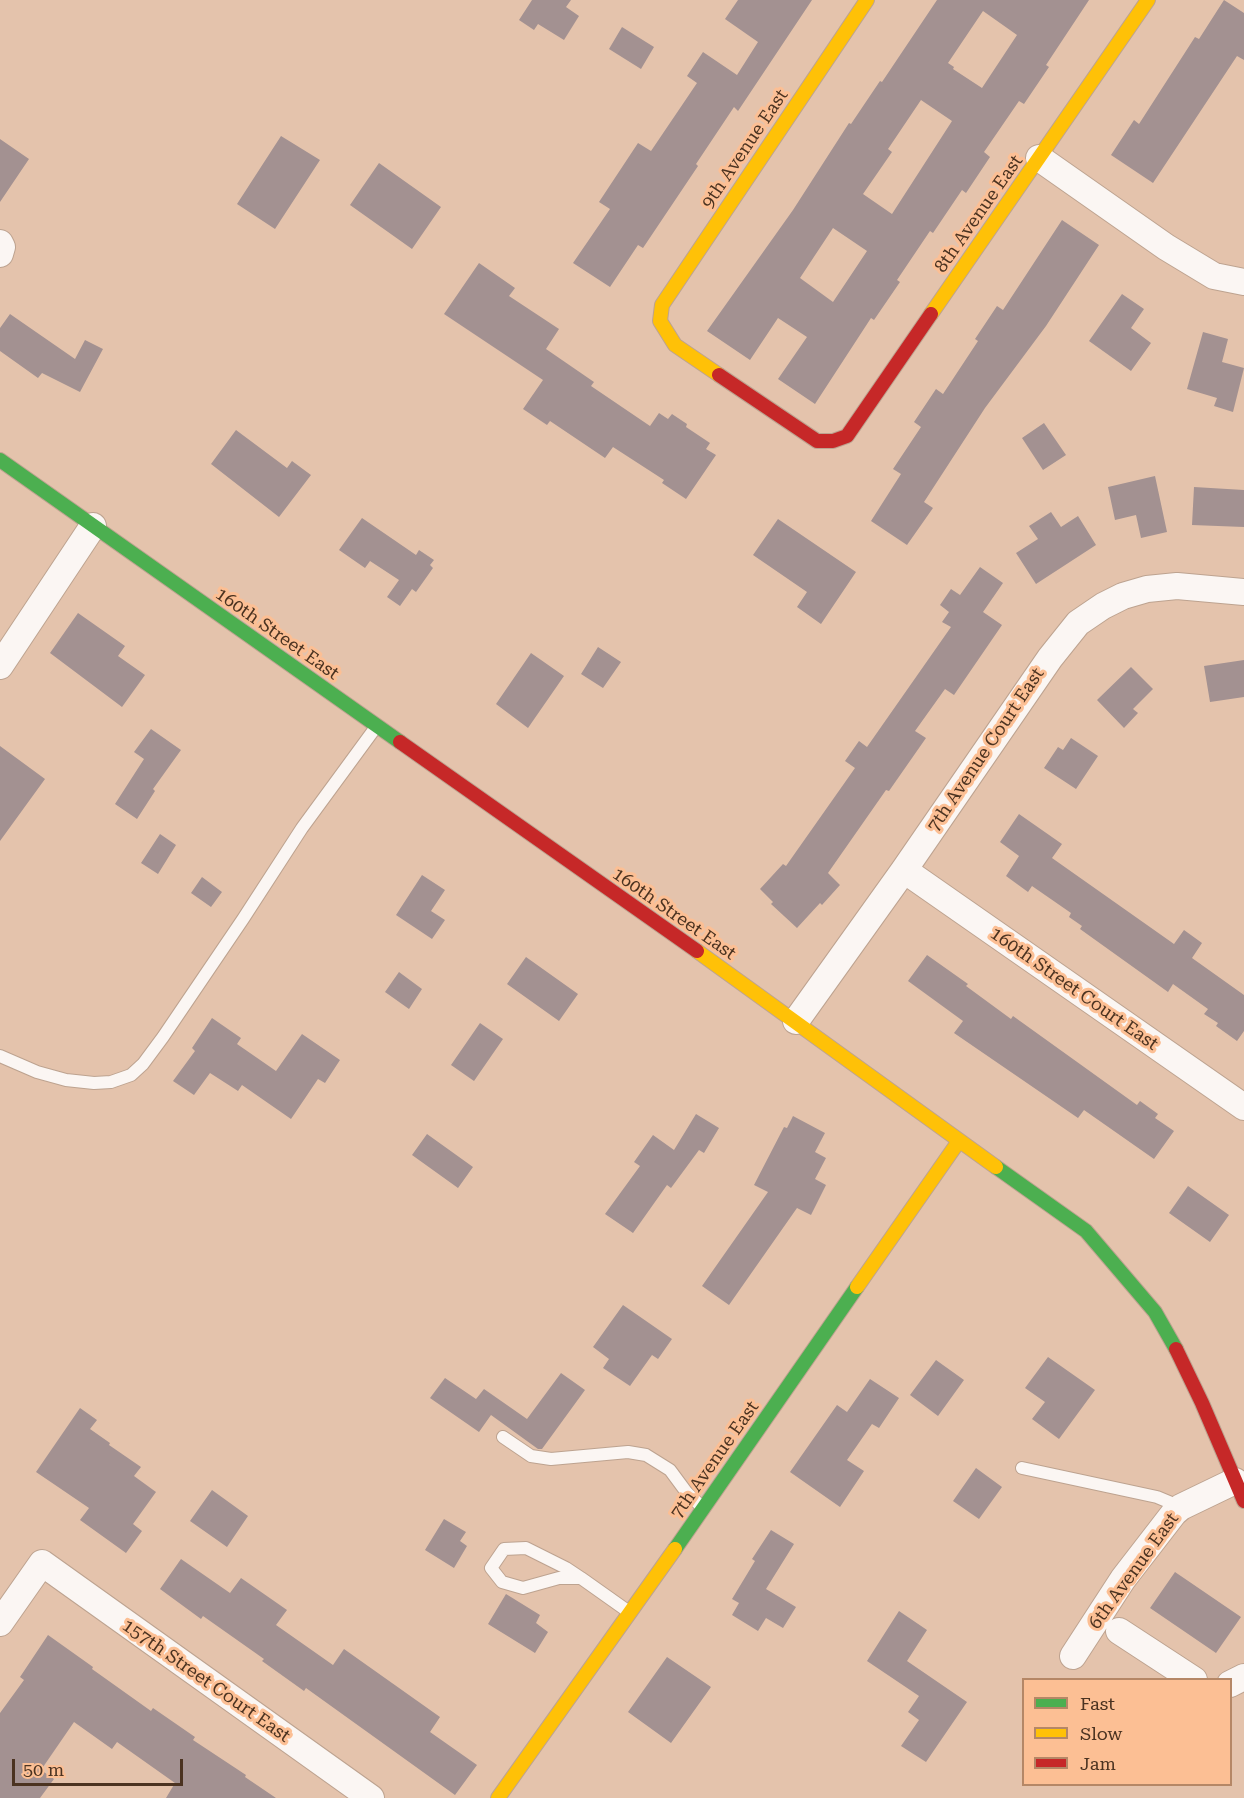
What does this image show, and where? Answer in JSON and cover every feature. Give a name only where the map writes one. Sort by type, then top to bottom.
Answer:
[{"type":"street","name":"9th Avenue East","points":[[833,441],[817,441],[675,345],[660,321],[662,305],[867,0]]},
{"type":"street","name":"8th Avenue East","points":[[833,441],[847,436],[1148,0]]},
{"type":"street","points":[[1039,158],[1167,247],[1214,276],[1244,282]]},
{"type":"street","points":[[0,243],[2,247],[0,254]]},
{"type":"street","name":"160th Street East","points":[[0,460],[796,1021],[958,1141],[1086,1231],[1155,1312],[1171,1339],[1240,1491]]},
{"type":"street","points":[[0,666],[93,526]]},
{"type":"street","name":"7th Avenue Court East","points":[[796,1021],[904,870],[1050,658],[1078,623],[1123,596],[1147,589],[1177,586],[1244,592]]},
{"type":"street","name":"160th Street Court East","points":[[904,870],[1244,1107]]},
{"type":"street","name":"7th Avenue East","points":[[498,1798],[630,1613],[958,1141]]},
{"type":"street","name":"6th Avenue East","points":[[1073,1656],[1123,1579],[1174,1513],[1181,1507],[1240,1491]]},
{"type":"street","name":"157th Street Court East","points":[[0,1623],[42,1563],[371,1798]]},
{"type":"street","points":[[1119,1631],[1191,1678]]},
{"type":"lane","points":[[0,1056],[37,1072],[66,1080],[111,1082],[131,1075],[143,1064],[162,1037],[302,828],[376,726]]},
{"type":"lane","points":[[503,1437],[531,1456],[551,1459],[628,1452],[646,1455],[670,1470],[687,1494],[703,1508]]},
{"type":"lane","points":[[1022,1468],[1157,1497],[1181,1507]]},
{"type":"lane","points":[[581,1578],[559,1578],[523,1588],[502,1582],[491,1568],[504,1550],[526,1548],[566,1568],[581,1578],[630,1613]]},
{"type":"building","points":[[532,0],[571,0],[566,7],[579,16],[564,40],[538,24],[534,30],[519,20]]},
{"type":"building","points":[[738,0],[812,0],[738,111],[734,107],[643,248],[638,245],[610,287],[573,263],[610,209],[599,202],[638,143],[651,151],[697,83],[687,76],[703,52],[737,75],[758,42],[725,19]]},
{"type":"building","points":[[937,0],[1089,0],[1046,65],[1049,67],[1024,104],[1019,101],[984,152],[990,157],[966,193],[962,190],[933,233],[930,231],[897,280],[900,282],[874,320],[871,318],[815,404],[778,379],[807,337],[778,318],[750,360],[707,331],[793,210],[849,123],[851,124],[880,81],[882,82]],"holes":[[[983,11],[1017,35],[982,88],[953,69],[954,67],[948,63]],[[921,100],[952,121],[892,214],[863,194],[892,152],[888,149]],[[833,228],[867,251],[833,302],[800,278]]]},
{"type":"building","points":[[1224,0],[1244,13],[1244,60],[1237,56],[1153,183],[1111,155],[1134,120],[1139,124],[1195,37],[1199,39]]},
{"type":"building","points":[[622,27],[654,47],[641,69],[609,49]]},
{"type":"building","points":[[281,136],[320,160],[275,229],[237,204]]},
{"type":"building","points":[[0,139],[29,159],[0,202]]},
{"type":"building","points":[[379,163],[441,207],[412,249],[350,205]]},
{"type":"building","points":[[1062,220],[1099,245],[1046,326],[985,408],[924,502],[933,508],[907,545],[871,521],[901,474],[893,469],[921,427],[914,422],[936,389],[943,394],[978,341],[975,339],[997,306],[1003,310]]},
{"type":"building","points":[[479,263],[515,288],[509,296],[559,329],[546,349],[594,382],[591,386],[650,426],[659,413],[668,419],[672,414],[687,424],[686,427],[710,443],[706,449],[716,455],[686,499],[662,483],[664,480],[613,447],[605,458],[550,421],[547,425],[523,409],[543,380],[444,314]]},
{"type":"building","points":[[1122,294],[1144,309],[1131,328],[1151,343],[1131,371],[1089,341]]},
{"type":"building","points":[[10,314],[75,359],[85,340],[103,349],[80,392],[42,373],[38,378],[0,351],[0,328]]},
{"type":"building","points":[[1203,332],[1228,339],[1222,362],[1244,368],[1233,412],[1214,406],[1217,398],[1187,389]]},
{"type":"building","points":[[1044,423],[1066,455],[1043,470],[1022,438]]},
{"type":"building","points":[[236,430],[287,468],[292,461],[311,475],[279,517],[211,464]]},
{"type":"building","points":[[1155,476],[1167,532],[1141,538],[1136,515],[1115,520],[1108,487]]},
{"type":"building","points":[[1194,487],[1244,490],[1244,527],[1192,525]]},
{"type":"building","points":[[1051,512],[1061,527],[1078,516],[1096,545],[1036,584],[1016,553],[1038,539],[1029,526]]},
{"type":"building","points":[[362,518],[416,555],[419,550],[434,560],[430,565],[433,568],[416,592],[412,589],[400,606],[387,597],[399,580],[370,561],[365,568],[339,550]]},
{"type":"building","points":[[778,519],[856,572],[821,624],[797,607],[807,592],[753,555]]},
{"type":"building","points":[[980,567],[1003,583],[983,612],[1002,625],[954,695],[945,689],[915,731],[926,738],[889,791],[886,790],[828,873],[840,885],[797,928],[771,904],[773,902],[760,889],[783,864],[786,866],[855,768],[845,761],[859,741],[867,747],[951,627],[942,622],[949,612],[940,605],[951,589],[960,595]]},
{"type":"building","points":[[78,613],[125,646],[118,656],[145,675],[122,707],[50,653]]},
{"type":"building","points":[[598,647],[621,662],[603,688],[581,674]]},
{"type":"building","points":[[531,653],[564,676],[528,728],[496,704]]},
{"type":"building","points":[[1244,660],[1244,697],[1210,702],[1204,666]]},
{"type":"building","points":[[1131,667],[1153,689],[1133,709],[1138,713],[1124,728],[1097,700]]},
{"type":"building","points":[[151,729],[181,750],[153,789],[155,791],[137,819],[115,804],[144,759],[134,752]]},
{"type":"building","points":[[1071,738],[1098,756],[1076,789],[1044,768],[1058,747],[1063,750]]},
{"type":"building","points":[[0,746],[45,779],[0,841]]},
{"type":"building","points":[[1019,814],[1062,844],[1052,858],[1174,944],[1184,930],[1202,943],[1192,958],[1244,995],[1244,1031],[1237,1041],[1216,1026],[1218,1023],[1204,1014],[1208,1009],[1173,984],[1168,992],[1080,929],[1082,926],[1069,917],[1071,913],[1032,886],[1028,892],[1006,876],[1019,856],[1000,842]]},
{"type":"building","points":[[160,834],[176,845],[158,874],[141,863]]},
{"type":"building","points":[[422,875],[445,890],[431,911],[445,920],[432,939],[396,915]]},
{"type":"building","points":[[202,877],[222,892],[211,907],[191,893]]},
{"type":"building","points":[[927,955],[1011,1019],[1013,1016],[1137,1105],[1140,1101],[1158,1114],[1155,1118],[1174,1131],[1154,1159],[1084,1110],[1078,1118],[954,1033],[963,1021],[908,981]]},
{"type":"building","points":[[526,957],[578,994],[559,1021],[507,984]]},
{"type":"building","points":[[399,972],[422,989],[409,1009],[385,992]]},
{"type":"building","points":[[212,1018],[241,1038],[237,1044],[276,1071],[302,1034],[340,1060],[325,1083],[318,1079],[291,1119],[242,1085],[238,1091],[210,1073],[194,1095],[173,1081],[195,1051],[192,1048]]},
{"type":"building","points":[[480,1023],[503,1039],[474,1081],[451,1065]]},
{"type":"building","points":[[696,1114],[719,1128],[704,1153],[699,1150],[671,1188],[667,1185],[633,1233],[605,1214],[640,1166],[634,1162],[653,1135],[674,1150]]},
{"type":"building","points":[[793,1116],[825,1133],[815,1152],[826,1158],[815,1179],[826,1185],[811,1215],[797,1208],[729,1305],[702,1286],[768,1192],[754,1185],[784,1127],[787,1128]]},
{"type":"building","points":[[427,1134],[473,1167],[458,1188],[412,1155]]},
{"type":"building","points":[[1188,1186],[1229,1215],[1210,1242],[1169,1213]]},
{"type":"building","points":[[623,1305],[672,1339],[658,1359],[652,1355],[630,1386],[603,1368],[609,1359],[593,1347]]},
{"type":"building","points":[[1048,1357],[1095,1390],[1059,1439],[1032,1419],[1045,1402],[1025,1388]]},
{"type":"building","points":[[936,1360],[964,1380],[938,1416],[910,1395]]},
{"type":"building","points":[[561,1373],[585,1390],[542,1449],[538,1449],[491,1415],[479,1432],[430,1398],[445,1378],[476,1399],[484,1389],[527,1419]]},
{"type":"building","points":[[870,1379],[899,1398],[879,1428],[872,1424],[847,1460],[864,1471],[840,1507],[790,1472],[837,1405],[847,1412]]},
{"type":"building","points":[[80,1408],[97,1420],[90,1429],[141,1467],[134,1476],[156,1492],[133,1524],[142,1531],[126,1553],[80,1520],[89,1508],[36,1472]]},
{"type":"building","points":[[976,1468],[1002,1487],[979,1519],[953,1501]]},
{"type":"building","points":[[212,1490],[248,1516],[227,1547],[190,1521]]},
{"type":"building","points":[[444,1519],[466,1532],[460,1541],[467,1546],[454,1568],[425,1550]]},
{"type":"building","points":[[771,1530],[794,1544],[766,1589],[796,1607],[783,1628],[766,1618],[758,1631],[732,1615],[739,1603],[732,1599],[755,1561],[752,1559]]},
{"type":"building","points":[[181,1559],[230,1593],[241,1578],[287,1610],[276,1625],[333,1665],[344,1649],[440,1717],[430,1732],[477,1765],[455,1795],[306,1688],[304,1691],[262,1661],[264,1659],[203,1616],[201,1619],[160,1589]]},
{"type":"building","points":[[1175,1572],[1241,1617],[1216,1653],[1150,1608]]},
{"type":"building","points":[[506,1594],[540,1615],[536,1623],[548,1632],[535,1653],[488,1624]]},
{"type":"building","points":[[899,1611],[927,1630],[907,1661],[967,1702],[926,1762],[901,1746],[919,1720],[908,1712],[919,1696],[867,1661]]},
{"type":"building","points":[[48,1635],[151,1711],[153,1708],[195,1737],[193,1740],[276,1798],[166,1798],[175,1783],[117,1742],[112,1749],[74,1722],[41,1770],[54,1779],[40,1798],[0,1798],[0,1713],[24,1680],[20,1677]]},
{"type":"building","points":[[667,1657],[711,1687],[671,1743],[628,1712]]},
{"type":"traffic: fast","points":[[0,460],[400,742]]},
{"type":"traffic: fast","points":[[996,1167],[1086,1231],[1155,1312],[1176,1349]]},
{"type":"traffic: fast","points":[[675,1549],[857,1287]]},
{"type":"traffic: slow","points":[[719,375],[675,345],[660,321],[662,305],[867,0]]},
{"type":"traffic: slow","points":[[931,314],[1148,0]]},
{"type":"traffic: slow","points":[[697,951],[996,1167]]},
{"type":"traffic: slow","points":[[857,1287],[959,1141]]},
{"type":"traffic: slow","points":[[498,1798],[675,1549]]},
{"type":"traffic: jam","points":[[719,375],[817,441],[833,441],[847,436],[931,314]]},
{"type":"traffic: jam","points":[[400,742],[697,951]]},
{"type":"traffic: jam","points":[[1176,1349],[1244,1501]]}]
